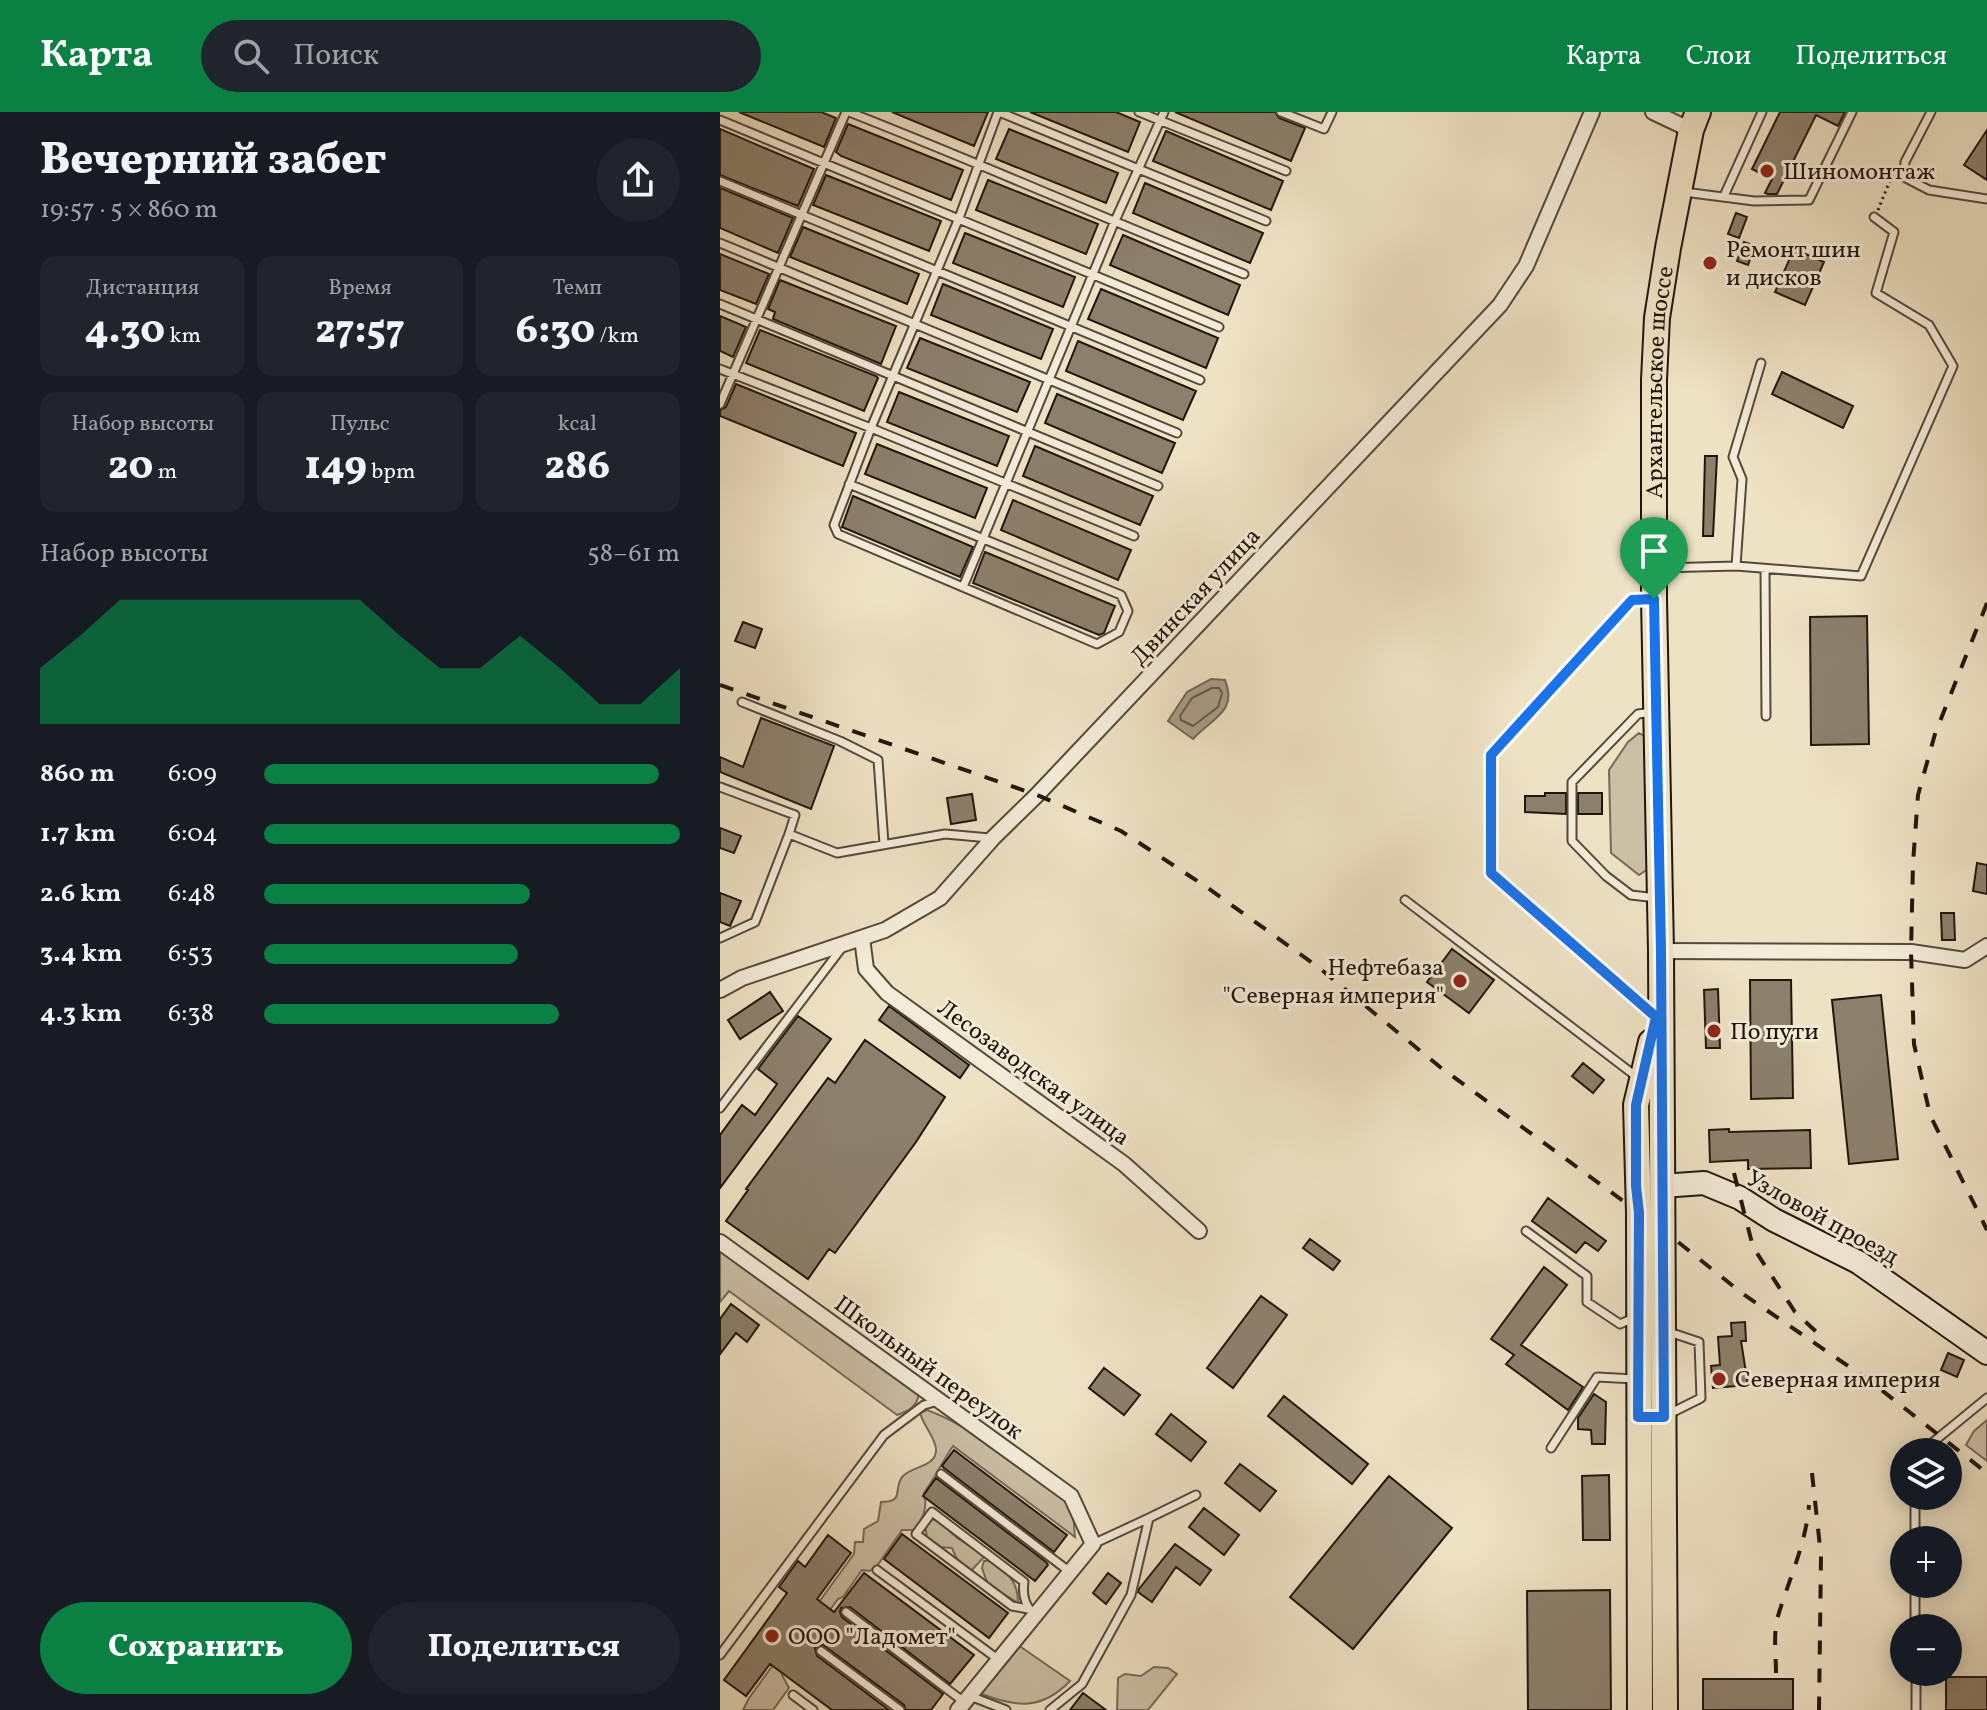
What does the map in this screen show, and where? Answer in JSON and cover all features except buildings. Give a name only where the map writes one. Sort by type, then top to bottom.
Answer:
[{"type":"main road","name":"Архангельское шоссе","points":[[1665,1710],[1662,1186],[1647,1088],[1661,992],[1654,599],[1654,380],[1657,318],[1678,191],[1694,121]]},
{"type":"main road","name":"Архангельское шоссе","points":[[1640,1710],[1639,1213],[1636,1186],[1661,992]]},
{"type":"main road","points":[[1636,1186],[1662,1186]]},
{"type":"main road","points":[[1638,1323],[1663,1331]]},
{"type":"main road","points":[[1638,1417],[1664,1417]]},
{"type":"street","name":"Двинская улица","points":[[720,990],[742,978],[885,930],[940,898],[993,838],[1048,784],[1500,305],[1526,266],[1592,112]]},
{"type":"street","points":[[1653,112],[1694,121]]},
{"type":"street","name":"Лесозаводская улица","points":[[862,938],[866,969],[887,993],[1124,1164],[1199,1231]]},
{"type":"street","points":[[1661,951],[1911,952],[1965,960],[1987,946]]},
{"type":"street","name":"Узловой проезд","points":[[1662,1186],[1704,1183],[1740,1198],[1774,1220],[1858,1262],[1987,1353]]},
{"type":"street","name":"Школьный переулок","points":[[720,1242],[1071,1496],[1093,1544]]},
{"type":"street","points":[[964,1703],[999,1660],[1031,1612],[1093,1544]]},
{"type":"lane","points":[[720,404],[848,112],[1244,274]]},
{"type":"lane","points":[[849,484],[1121,595],[1128,611],[1119,632],[1097,644],[838,534],[834,525],[849,484],[871,428],[959,218],[998,112],[1266,221]]},
{"type":"lane","points":[[1139,112],[1286,171]]},
{"type":"lane","points":[[963,587],[1114,223],[1164,112]]},
{"type":"lane","points":[[1281,112],[1324,129],[1332,112]]},
{"type":"lane","points":[[1724,196],[1762,112]]},
{"type":"lane","points":[[1678,191],[1775,202],[1809,200],[1852,112]]},
{"type":"lane","points":[[1931,112],[1905,162],[1904,177],[1929,190],[1987,199]]},
{"type":"lane","points":[[720,120],[1219,327]]},
{"type":"lane","points":[[720,181],[1200,380]]},
{"type":"lane","points":[[1654,568],[1736,566],[1861,576],[1953,366],[1929,325],[1876,293],[1894,232],[1874,217]]},
{"type":"lane","points":[[720,243],[1177,433]]},
{"type":"lane","points":[[720,304],[1158,486]]},
{"type":"lane","points":[[1736,566],[1742,479],[1733,457],[1761,363]]},
{"type":"lane","points":[[720,369],[1134,536]]},
{"type":"lane","points":[[1765,569],[1766,716]]},
{"type":"lane","points":[[1654,599],[1632,600],[1491,755],[1491,873],[1656,1017]]},
{"type":"lane","points":[[742,702],[840,741],[878,760],[884,844]]},
{"type":"lane","points":[[1656,711],[1638,714],[1572,782],[1572,841],[1606,876],[1631,895],[1660,899]]},
{"type":"lane","points":[[720,787],[795,815],[755,922],[720,938]]},
{"type":"lane","points":[[789,834],[837,853],[945,834],[993,838]]},
{"type":"lane","points":[[1405,900],[1647,1088]]},
{"type":"lane","points":[[720,1108],[846,944]]},
{"type":"lane","points":[[1526,1231],[1587,1276],[1587,1302],[1620,1324],[1638,1323]]},
{"type":"lane","points":[[1663,1331],[1699,1342],[1701,1398],[1664,1417]]},
{"type":"lane","points":[[1551,1448],[1597,1377],[1635,1379]]},
{"type":"lane","points":[[1938,1438],[1987,1398]]},
{"type":"lane","points":[[720,1655],[884,1435],[924,1405],[938,1401]]},
{"type":"lane","points":[[941,1474],[1070,1572]]},
{"type":"lane","points":[[1093,1544],[1196,1495]]},
{"type":"lane","points":[[932,1512],[1024,1582],[1023,1597],[1031,1612],[1012,1606],[916,1534],[932,1512]]},
{"type":"lane","points":[[1050,1710],[1082,1684],[1131,1595],[1149,1518]]},
{"type":"lane","points":[[877,1570],[999,1660]]},
{"type":"lane","points":[[846,1612],[964,1703],[1006,1710]]},
{"type":"lane","points":[[821,1651],[900,1710]]},
{"type":"lane","points":[[1916,1686],[1916,1710]]},
{"type":"lane","points":[[793,1695],[813,1710]]},
{"type":"path","points":[[1874,217],[1893,173],[1904,177]]},
{"type":"shaded area","points":[[1639,733],[1646,737],[1648,869],[1639,875],[1611,853],[1609,770],[1628,742]]},
{"type":"shaded area","points":[[720,1247],[919,1393],[914,1405],[897,1415],[729,1291],[720,1302]]},
{"type":"shaded area","points":[[927,1410],[981,1438],[1067,1498],[1073,1513],[1075,1537],[953,1446],[924,1493],[925,1509],[917,1526],[914,1530],[902,1530],[877,1566],[870,1571],[862,1570],[843,1597],[838,1599],[782,1675],[789,1688],[773,1710],[743,1710],[854,1554],[855,1542],[863,1542],[864,1529],[878,1521],[881,1502],[893,1500],[903,1476],[933,1459],[935,1444],[920,1413]]},
{"type":"shaded area","points":[[1987,1420],[1987,1461],[1966,1445],[1974,1431]]},
{"type":"shaded area","points":[[932,1519],[984,1557],[971,1571],[959,1564],[952,1548],[939,1547],[927,1538],[925,1525]]},
{"type":"shaded area","points":[[984,1561],[990,1561],[1010,1578],[1016,1588],[1018,1603],[987,1582],[982,1568]]},
{"type":"shaded area","points":[[1018,1645],[1070,1681],[1049,1697],[1028,1704],[1005,1702],[979,1693]]},
{"type":"shaded area","points":[[1154,1667],[1168,1668],[1177,1674],[1148,1710],[1117,1710],[1118,1678],[1125,1674],[1141,1676]]},
{"type":"water","points":[[1211,679],[1225,680],[1228,691],[1226,707],[1193,739],[1168,721],[1187,692]]},
{"type":"railway","points":[[1987,603],[1935,734],[1918,795],[1911,952],[1914,1044],[1930,1115],[1987,1230]]},
{"type":"railway","points":[[720,685],[1037,795],[1121,831],[1205,886],[1318,967],[1440,1067],[1663,1230],[1743,1294],[1870,1381],[1987,1473]]},
{"type":"railway","points":[[1734,1173],[1753,1247],[1795,1312],[1823,1338]]},
{"type":"railway","points":[[1812,1473],[1821,1556],[1819,1710]]},
{"type":"railway","points":[[1776,1673],[1776,1623],[1801,1548],[1809,1505]]},
{"type":"place","name":"Шиномонтаж","points":[[1767,171]]},
{"type":"place","name":"Ремонт шин и дисков","points":[[1710,263]]},
{"type":"place","name":"Нефтебаза \"Северная империя\"","points":[[1460,981]]},
{"type":"place","name":"По пути","points":[[1714,1031]]},
{"type":"place","name":"Северная империя","points":[[1719,1379]]},
{"type":"place","name":"ООО \"Ладомет\"","points":[[772,1636]]},
{"type":"route","points":[[1654,599],[1661,951],[1664,1417],[1638,1417],[1636,1105],[1656,1017],[1491,873],[1491,755],[1632,600],[1654,599]]}]
